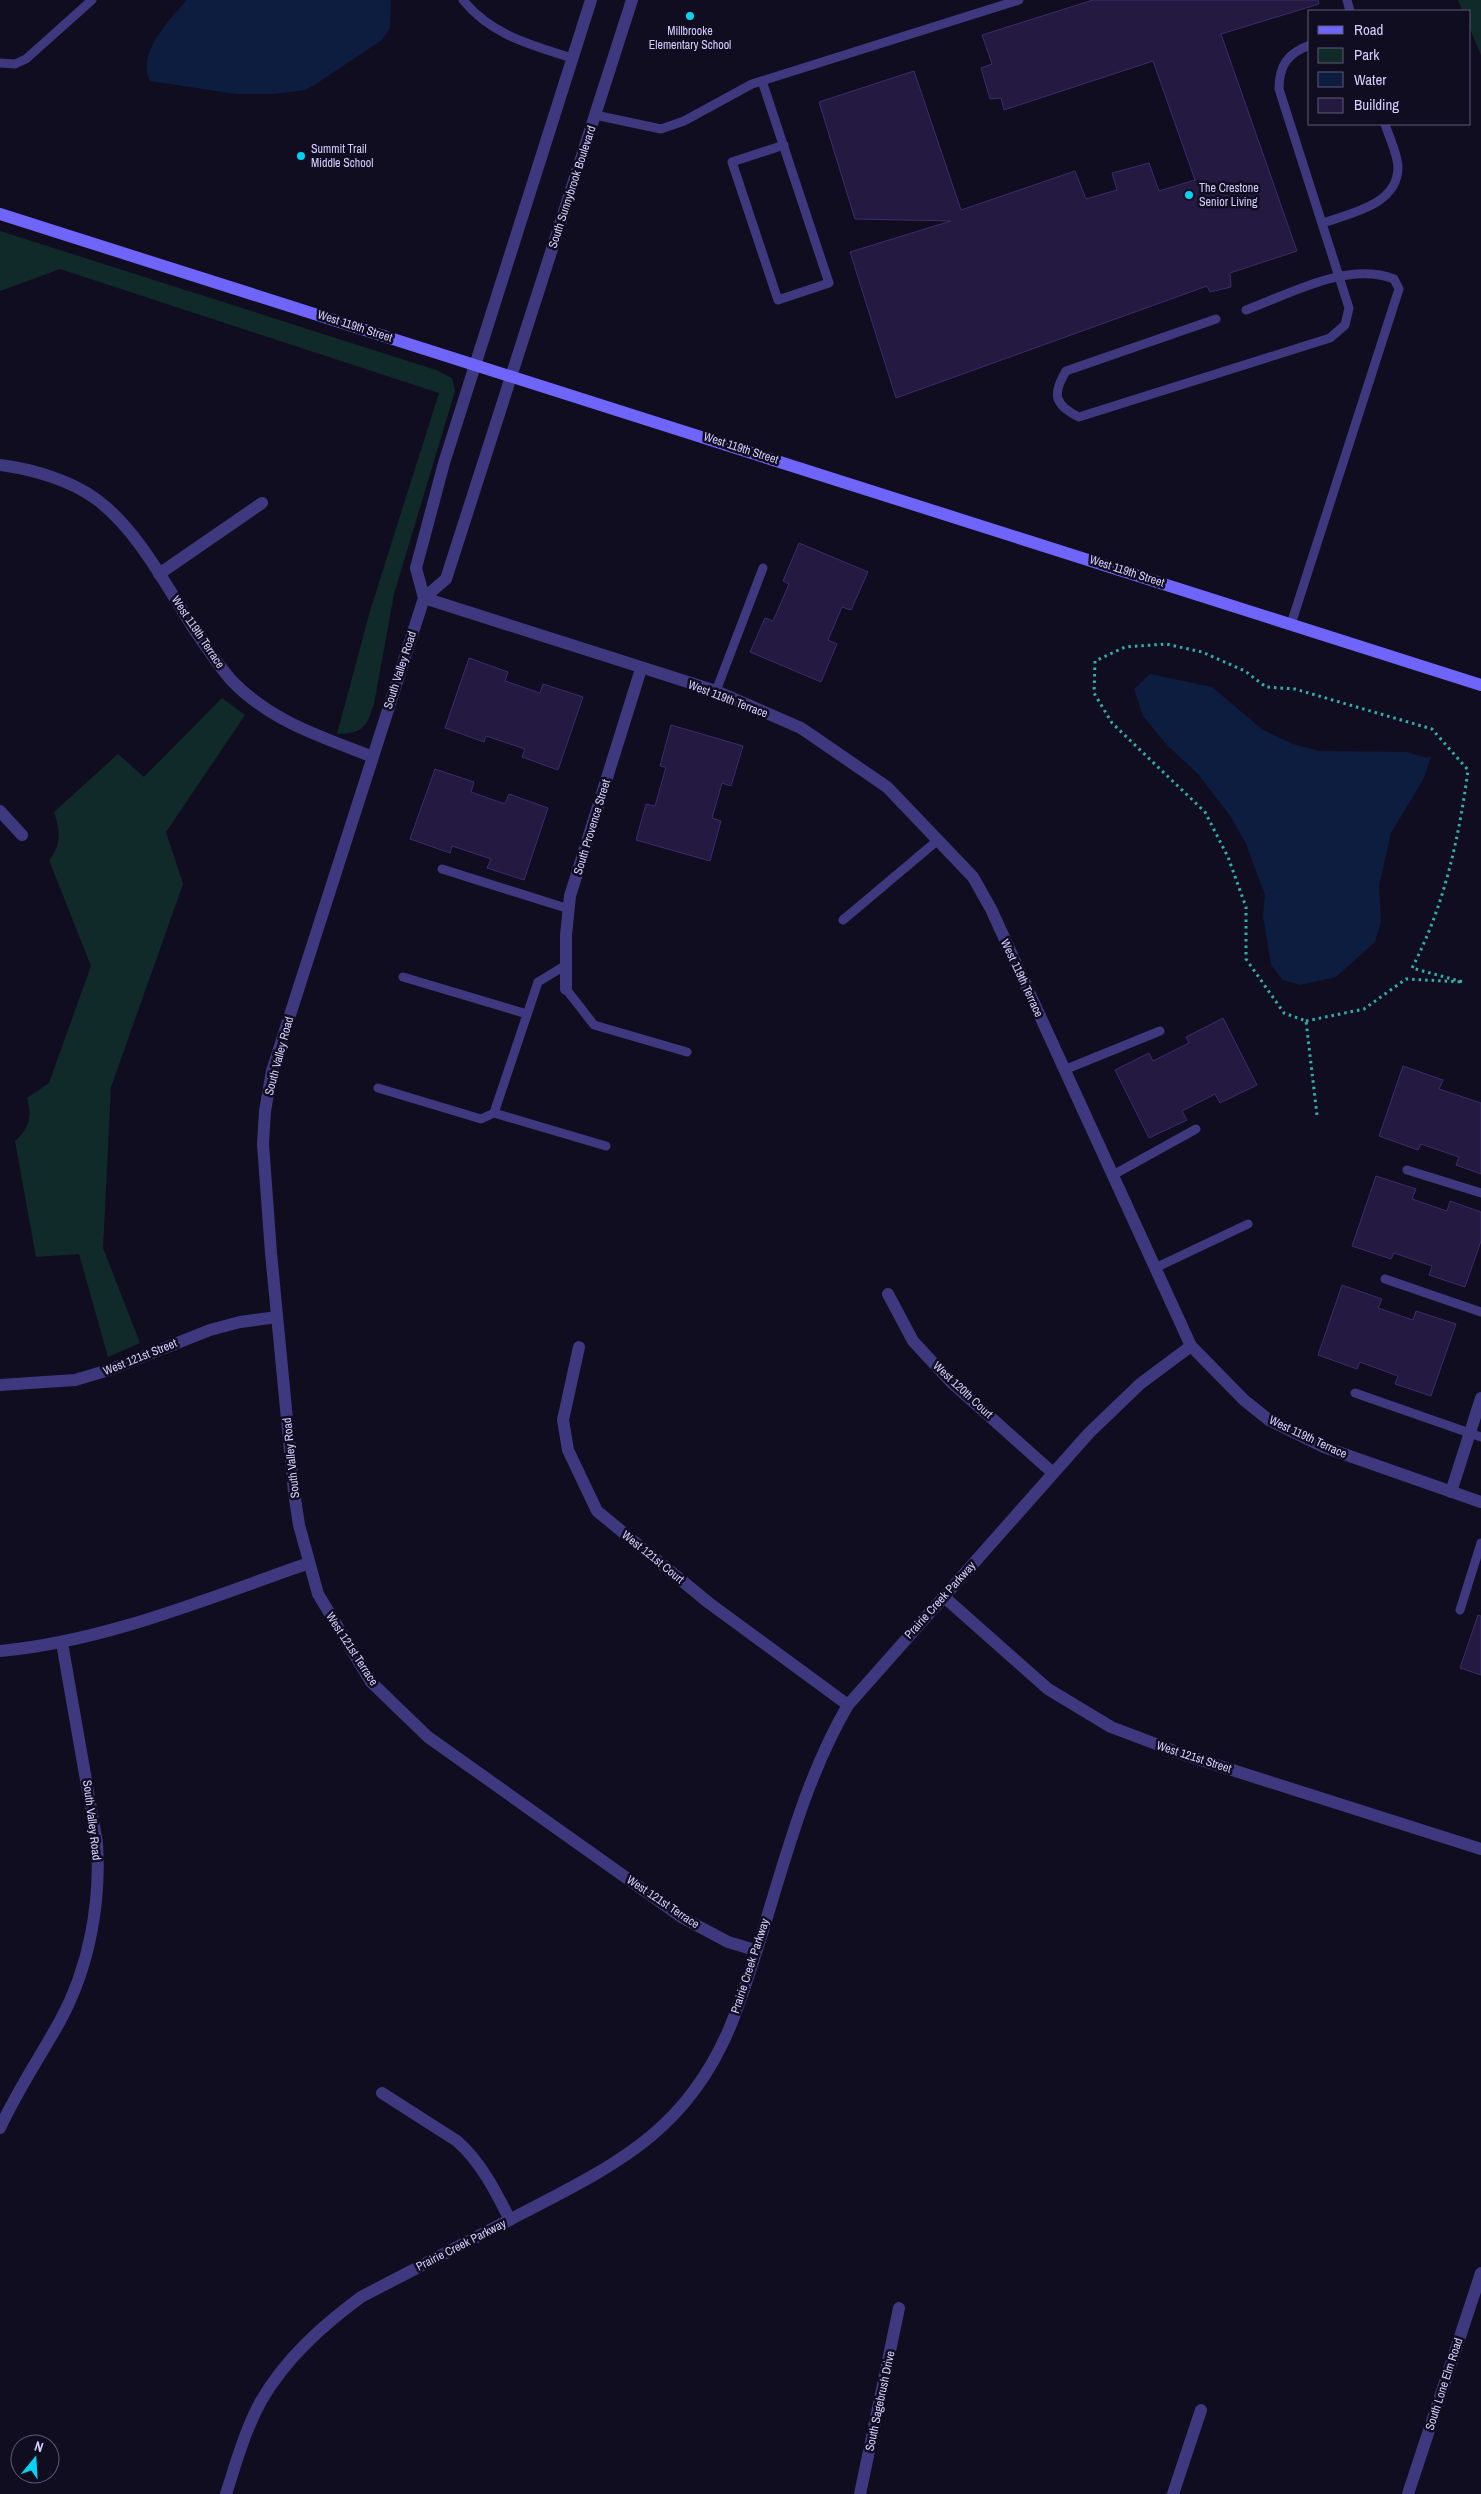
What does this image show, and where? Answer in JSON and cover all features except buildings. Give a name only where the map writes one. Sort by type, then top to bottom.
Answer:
[{"type":"main road","name":"West 119th Street","points":[[0,214],[475,363],[1481,685]]},
{"type":"street","points":[[512,375],[446,579],[424,598],[416,568],[444,463],[591,0]]},
{"type":"street","name":"South Sunnybrook Boulevard","points":[[512,375],[632,0]]},
{"type":"street","name":"West 119th Terrace","points":[[0,465],[40,473],[83,490],[97,499],[114,514],[133,537],[217,663],[252,699],[292,725],[372,756]]},
{"type":"street","points":[[158,574],[262,503]]},
{"type":"street","name":"West 119th Terrace","points":[[424,598],[641,669],[716,691],[800,728],[887,787],[973,877],[991,909],[1191,1346],[1244,1400],[1269,1420],[1324,1447],[1481,1502]]},
{"type":"street","name":"South Valley Road","points":[[309,1563],[294,1492],[263,1144],[265,1111],[275,1062],[424,598]]},
{"type":"street","name":"South Provence Street","points":[[566,989],[570,896],[641,669]]},
{"type":"street","points":[[0,811],[22,835]]},
{"type":"street","name":"West 120th Court","points":[[888,1294],[913,1341],[951,1382],[1053,1472]]},
{"type":"street","name":"West 121st Street","points":[[0,1384],[75,1380],[109,1370],[210,1330],[240,1322],[277,1317]]},
{"type":"street","name":"Prairie Creek Parkway","points":[[226,2494],[246,2433],[261,2401],[291,2358],[312,2336],[361,2297],[624,2159],[656,2134],[680,2110],[710,2068],[723,2043],[741,1997],[817,1765],[848,1705],[1053,1472],[1111,1410],[1140,1384],[1191,1346]]},
{"type":"street","name":"West 121st Court","points":[[579,1347],[562,1420],[568,1450],[597,1511],[709,1603],[848,1705]]},
{"type":"street","points":[[1451,1492],[1475,1436],[1481,1398]]},
{"type":"street","points":[[0,1651],[62,1643],[145,1620],[309,1563]]},
{"type":"street","name":"West 121st Terrace","points":[[309,1563],[318,1594],[372,1682],[428,1737],[683,1918],[728,1942],[755,1950]]},
{"type":"street","name":"West 121st Street","points":[[944,1596],[1048,1688],[1111,1727],[1185,1755],[1481,1849]]},
{"type":"street","name":"South Valley Road","points":[[0,2128],[72,1995],[86,1952],[93,1922],[98,1875],[97,1844],[62,1643]]},
{"type":"street","points":[[382,2093],[457,2140],[483,2172],[510,2220]]},
{"type":"street","name":"South Lone Elm Road","points":[[1408,2494],[1481,2273]]},
{"type":"street","name":"South Sagebrush Drive","points":[[860,2494],[899,2308]]},
{"type":"street","points":[[1173,2494],[1202,2410]]},
{"type":"lane","points":[[0,63],[15,64],[26,59],[92,0]]},
{"type":"lane","points":[[463,0],[486,24],[512,38],[572,58]]},
{"type":"lane","points":[[595,115],[661,129],[684,121],[722,99],[762,81],[1019,0]]},
{"type":"lane","points":[[1216,319],[1066,370],[1057,385],[1057,398],[1064,410],[1079,417],[1330,338],[1345,325],[1349,308],[1340,275],[1279,88],[1279,77],[1284,62],[1296,50],[1308,46]]},
{"type":"lane","points":[[762,81],[784,145],[830,283],[778,300],[732,162],[784,145]]},
{"type":"lane","points":[[1323,223],[1362,209],[1386,196],[1395,182],[1398,166],[1384,125]]},
{"type":"lane","points":[[1246,310],[1340,275],[1381,274],[1394,279],[1399,289],[1291,624]]},
{"type":"lane","points":[[716,691],[763,568]]},
{"type":"lane","points":[[843,920],[938,840]]},
{"type":"lane","points":[[442,869],[569,909]]},
{"type":"lane","points":[[494,1113],[538,982],[566,964]]},
{"type":"lane","points":[[403,976],[527,1014]]},
{"type":"lane","points":[[566,989],[594,1025],[687,1052]]},
{"type":"lane","points":[[1064,1070],[1160,1032]]},
{"type":"lane","points":[[378,1088],[481,1119],[494,1113],[606,1146]]},
{"type":"lane","points":[[1113,1175],[1196,1129]]},
{"type":"lane","points":[[1407,1170],[1481,1193]]},
{"type":"lane","points":[[1155,1268],[1248,1224]]},
{"type":"lane","points":[[1385,1279],[1481,1312]]},
{"type":"lane","points":[[1355,1393],[1475,1436]]},
{"type":"lane","points":[[1460,1610],[1481,1543]]},
{"type":"path","points":[[1166,644],[1202,652],[1245,671],[1266,687],[1295,689],[1432,729],[1468,770],[1460,829],[1443,891],[1420,953],[1412,968],[1463,982],[1406,979],[1364,1009],[1306,1021],[1284,1013],[1246,959],[1246,907],[1228,856],[1205,812],[1112,723],[1094,693],[1095,661],[1125,647],[1133,646],[1166,644]]},
{"type":"path","points":[[1306,1021],[1318,1115]]},
{"type":"green space","points":[[1458,0],[1481,0],[1481,55],[1471,31],[1471,10],[1462,10]]},
{"type":"green space","points":[[0,231],[436,370],[452,378],[455,391],[394,594],[374,704],[366,724],[362,728],[353,732],[337,734],[370,611],[439,393],[60,269],[0,291]]},
{"type":"green space","points":[[222,698],[245,715],[166,832],[183,884],[111,1087],[103,1248],[140,1343],[108,1357],[79,1254],[36,1257],[15,1141],[27,1126],[29,1110],[27,1098],[49,1083],[91,966],[49,860],[56,849],[59,837],[54,812],[118,754],[144,777]]},
{"type":"water","points":[[187,0],[391,0],[390,28],[382,40],[305,90],[274,94],[236,94],[150,81],[147,59],[151,48],[164,27]]},
{"type":"water","points":[[1150,674],[1212,687],[1263,730],[1293,744],[1319,751],[1407,752],[1427,758],[1431,756],[1424,778],[1391,833],[1379,886],[1381,922],[1375,942],[1336,977],[1300,985],[1283,980],[1271,965],[1263,915],[1265,895],[1246,844],[1231,817],[1198,774],[1168,746],[1143,716],[1134,689]]},
{"type":"place","name":"Millbrooke Elementary School","points":[[690,16]]},
{"type":"place","name":"Summit Trail Middle School","points":[[301,156]]},
{"type":"place","name":"The Crestone Senior Living","points":[[1189,195]]}]
